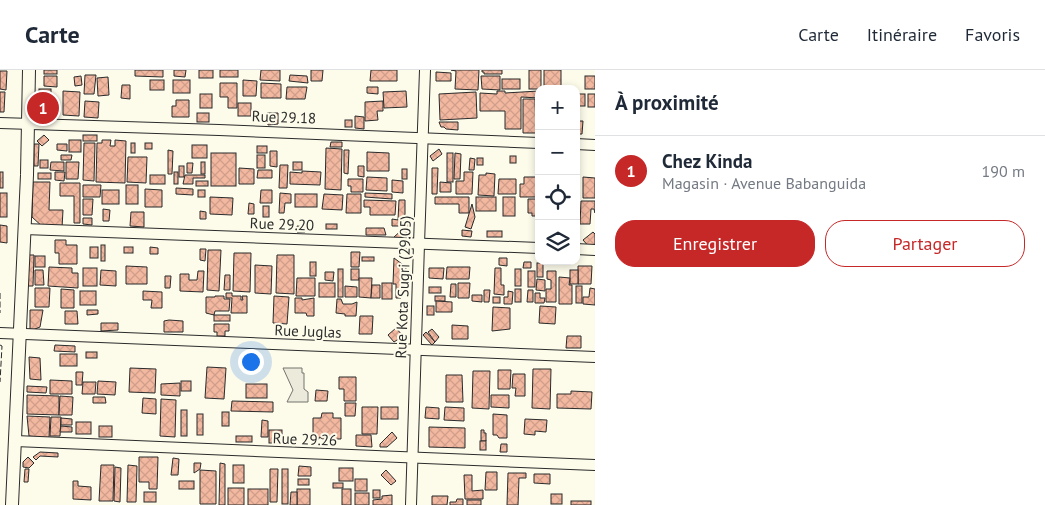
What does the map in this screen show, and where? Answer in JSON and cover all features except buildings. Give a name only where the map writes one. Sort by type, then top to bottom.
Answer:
[{"type":"street","points":[[12,505],[29,70]]},
{"type":"street","name":"Rue Kota Sugri (29.05)","points":[[412,505],[418,244],[426,70]]},
{"type":"street","name":"Rue 29.18","points":[[0,123],[535,143]]},
{"type":"street","points":[[580,144],[595,145]]},
{"type":"street","name":"Rue 29.20","points":[[24,229],[535,248]]},
{"type":"street","points":[[580,250],[595,250]]},
{"type":"street","name":"Rue Juglas","points":[[0,333],[595,357]]},
{"type":"street","name":"Rue 29.26","points":[[15,441],[595,465]]},
{"type":"shaded area","points":[[283,368],[302,368],[302,373],[304,373],[304,389],[308,392],[308,402],[287,402],[293,390]]},
{"type":"fence","points":[[0,293],[0,313]]},
{"type":"fence","points":[[0,345],[2,346],[0,382]]},
{"type":"place","name":"Chez Kinda","points":[[43,108]]}]
